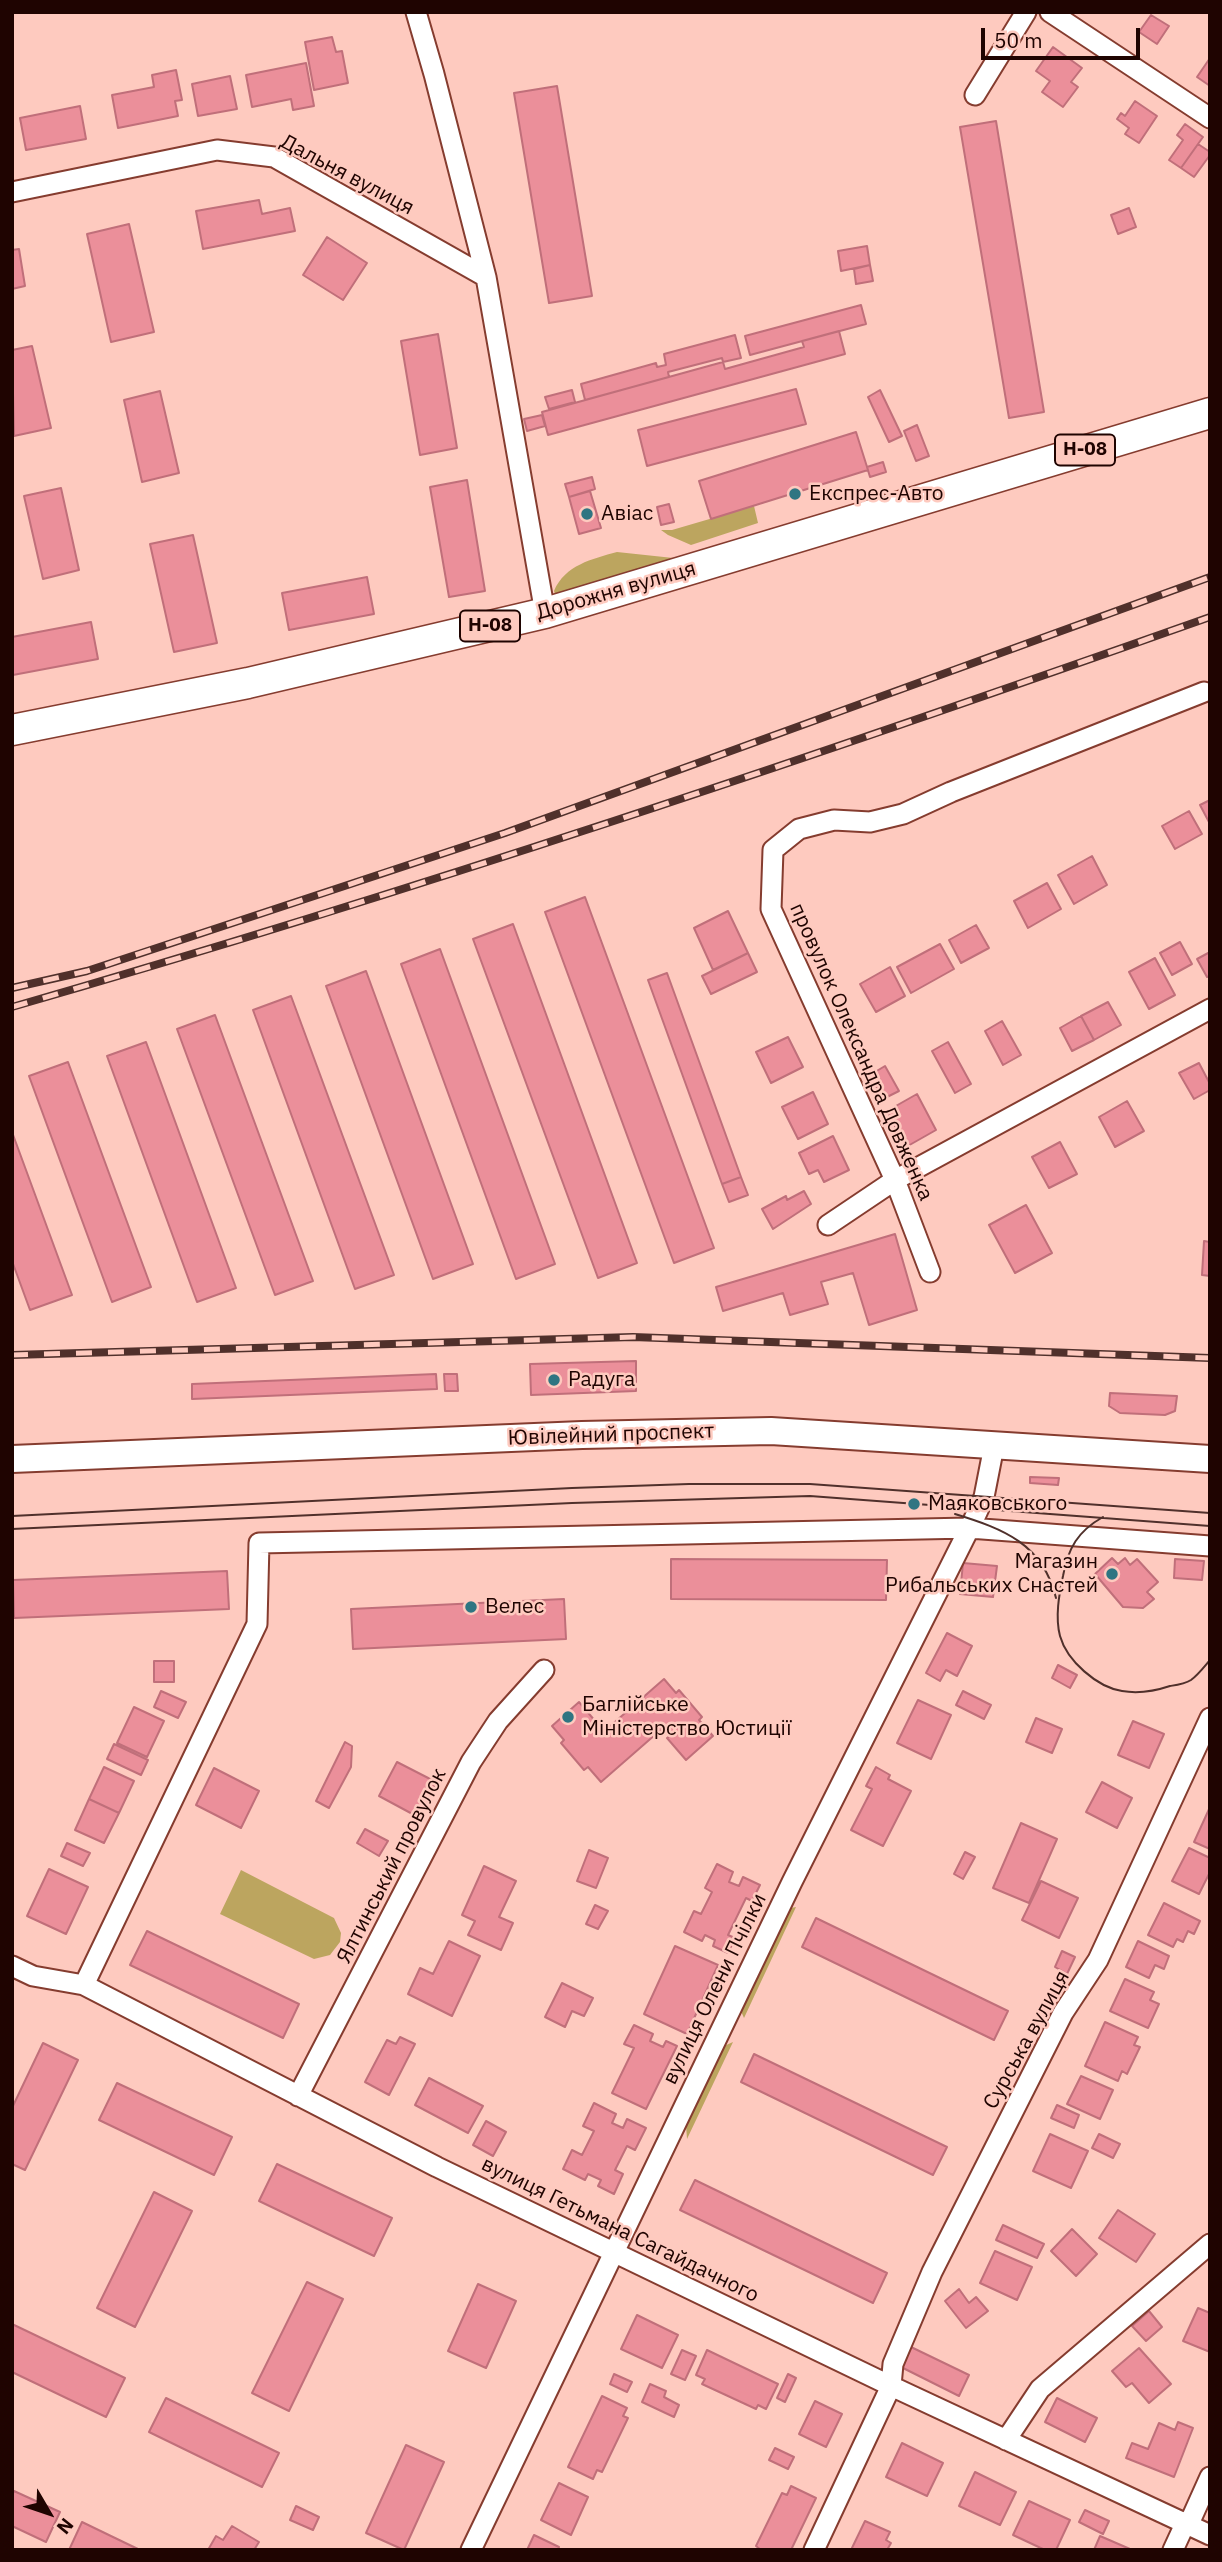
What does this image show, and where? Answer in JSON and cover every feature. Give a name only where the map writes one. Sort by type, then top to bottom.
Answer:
[{"type":"main road","name":"Дорожня вулиця","points":[[12,730],[248,682],[545,613],[1210,412]]},
{"type":"main road","name":"Ювілейний проспект","points":[[12,1459],[582,1435],[731,1432],[771,1432],[1210,1459]]},
{"type":"street","points":[[416,12],[485,277],[545,613]]},
{"type":"street","points":[[975,95],[1026,12]]},
{"type":"street","points":[[1050,12],[1210,118]]},
{"type":"street","name":"Дальня вулиця","points":[[12,192],[217,149],[274,157],[485,277]]},
{"type":"street","name":"провулок Олександра Довженка","points":[[930,1272],[895,1180],[771,909],[773,850],[799,829],[834,820],[870,822],[903,814],[951,792],[1204,692]]},
{"type":"street","points":[[828,1226],[895,1180],[1210,1009]]},
{"type":"street","name":"вулиця Олени Пчілки","points":[[471,2550],[786,1894],[984,1497],[994,1446]]},
{"type":"street","points":[[85,1985],[257,1624],[259,1543],[969,1528],[1210,1546]]},
{"type":"street","name":"Ялтинський провулок","points":[[298,2095],[471,1762],[498,1721],[544,1670]]},
{"type":"street","name":"Сурська вулиця","points":[[814,2550],[891,2386],[893,2364],[932,2272],[1063,2013],[1098,1960],[1210,1717]]},
{"type":"street","name":"вулиця Гетьмана Сагайдачного","points":[[12,1966],[33,1976],[85,1985],[437,2167],[891,2386],[1210,2535]]},
{"type":"street","points":[[1006,2440],[1040,2389],[1210,2244]]},
{"type":"street","points":[[1173,2550],[1210,2477]]},
{"type":"shaded area","points":[[754,506],[758,523],[691,545],[661,530],[672,530]]},
{"type":"shaded area","points":[[617,552],[692,560],[556,597],[554,591],[559,582],[572,569]]},
{"type":"shaded area","points":[[241,1870],[334,1918],[341,1933],[340,1942],[330,1955],[314,1959],[220,1914]]},
{"type":"shaded area","points":[[796,1907],[744,2018],[740,2009],[781,1923],[791,1908]]},
{"type":"shaded area","points":[[733,2042],[687,2139],[686,2125],[700,2092],[724,2046]]},
{"type":"building","points":[[1151,15],[1169,26],[1157,44],[1139,32]]},
{"type":"building","points":[[332,37],[336,52],[342,51],[348,83],[314,90],[305,42]]},
{"type":"building","points":[[1053,47],[1082,68],[1071,82],[1078,87],[1063,107],[1042,92],[1050,81],[1036,71]]},
{"type":"building","points":[[1210,58],[1210,86],[1197,77]]},
{"type":"building","points":[[306,63],[314,106],[293,110],[291,99],[252,107],[246,75]]},
{"type":"building","points":[[176,70],[182,100],[175,101],[178,116],[118,128],[112,95],[154,87],[152,75]]},
{"type":"building","points":[[230,76],[237,109],[198,116],[192,84]]},
{"type":"building","points":[[557,86],[592,296],[549,303],[514,93]]},
{"type":"building","points":[[1135,101],[1157,116],[1139,143],[1125,134],[1129,128],[1117,119],[1121,113],[1125,116]]},
{"type":"building","points":[[80,106],[86,139],[26,150],[20,118]]},
{"type":"building","points":[[996,121],[1044,412],[1009,418],[960,127]]},
{"type":"building","points":[[1185,124],[1203,137],[1181,168],[1169,160],[1183,140],[1177,135]]},
{"type":"building","points":[[1198,144],[1210,152],[1210,155],[1194,177],[1181,168]]},
{"type":"building","points":[[259,200],[262,214],[290,208],[295,231],[203,249],[196,211]]},
{"type":"building","points":[[1129,208],[1136,227],[1118,234],[1111,215]]},
{"type":"building","points":[[129,224],[154,332],[111,342],[87,234]]},
{"type":"building","points":[[327,237],[367,263],[343,300],[303,275]]},
{"type":"building","points":[[867,246],[870,265],[841,271],[838,251]]},
{"type":"building","points":[[19,249],[25,286],[12,289],[12,250]]},
{"type":"building","points":[[870,265],[873,281],[856,284],[854,269]]},
{"type":"building","points":[[861,305],[866,324],[750,355],[745,336]]},
{"type":"building","points":[[839,331],[845,354],[548,435],[542,412],[723,362],[725,369],[804,347],[802,341]]},
{"type":"building","points":[[438,334],[457,448],[420,455],[401,341]]},
{"type":"building","points":[[735,335],[741,358],[723,362],[722,358],[668,372],[669,377],[585,400],[581,384],[656,363],[657,367],[666,365],[664,354]]},
{"type":"building","points":[[32,346],[51,428],[14,436],[12,350]]},
{"type":"building","points":[[796,389],[806,424],[647,466],[638,430]]},
{"type":"building","points":[[572,390],[575,402],[549,409],[545,397]]},
{"type":"building","points":[[880,390],[902,436],[889,442],[868,397]]},
{"type":"building","points":[[160,391],[179,473],[142,482],[124,400]]},
{"type":"building","points":[[542,415],[545,426],[527,431],[524,419]]},
{"type":"building","points":[[917,425],[929,456],[916,461],[904,431]]},
{"type":"building","points":[[856,432],[868,470],[711,519],[699,481]]},
{"type":"building","points":[[883,462],[886,472],[870,477],[867,467]]},
{"type":"building","points":[[592,477],[595,489],[569,497],[565,484]]},
{"type":"building","points":[[467,480],[485,591],[449,597],[430,487]]},
{"type":"building","points":[[61,488],[79,570],[43,579],[24,496]]},
{"type":"building","points":[[590,491],[601,528],[579,534],[569,497]]},
{"type":"building","points":[[669,504],[674,522],[661,525],[657,507]]},
{"type":"building","points":[[193,535],[217,643],[174,652],[150,544]]},
{"type":"building","points":[[367,577],[374,614],[289,630],[282,593]]},
{"type":"building","points":[[91,622],[98,659],[13,675],[12,637]]},
{"type":"building","points":[[1210,800],[1210,824],[1200,805]]},
{"type":"building","points":[[1189,811],[1202,834],[1175,849],[1162,826]]},
{"type":"building","points":[[1092,856],[1107,885],[1074,904],[1058,875]]},
{"type":"building","points":[[1047,883],[1061,909],[1028,928],[1014,901]]},
{"type":"building","points":[[585,897],[714,1248],[674,1263],[545,912]]},
{"type":"building","points":[[728,911],[748,953],[713,970],[694,928]]},
{"type":"building","points":[[513,924],[637,1263],[598,1278],[473,939]]},
{"type":"building","points":[[976,925],[989,948],[961,963],[949,940]]},
{"type":"building","points":[[1180,942],[1192,964],[1172,975],[1160,953]]},
{"type":"building","points":[[940,944],[954,969],[911,993],[897,967]]},
{"type":"building","points":[[440,949],[555,1264],[516,1279],[401,964]]},
{"type":"building","points":[[1210,952],[1210,976],[1207,977],[1197,959]]},
{"type":"building","points":[[748,953],[757,972],[711,994],[702,976]]},
{"type":"building","points":[[1155,958],[1175,995],[1149,1009],[1129,972]]},
{"type":"building","points":[[890,967],[905,996],[876,1012],[860,984]]},
{"type":"building","points":[[366,971],[473,1264],[433,1279],[326,986]]},
{"type":"building","points":[[667,973],[741,1177],[722,1184],[648,980]]},
{"type":"building","points":[[291,996],[394,1275],[355,1289],[253,1010]]},
{"type":"building","points":[[1108,1002],[1121,1025],[1094,1040],[1081,1016]]},
{"type":"building","points":[[215,1015],[313,1281],[275,1295],[177,1029]]},
{"type":"building","points":[[1081,1016],[1094,1040],[1072,1051],[1060,1028]]},
{"type":"building","points":[[1002,1021],[1021,1055],[1003,1065],[985,1031]]},
{"type":"building","points":[[788,1037],[803,1067],[771,1083],[756,1052]]},
{"type":"building","points":[[146,1042],[236,1288],[197,1302],[107,1056]]},
{"type":"building","points":[[948,1042],[971,1084],[955,1093],[932,1051]]},
{"type":"building","points":[[68,1062],[151,1287],[112,1302],[29,1076]]},
{"type":"building","points":[[1199,1063],[1210,1084],[1210,1090],[1194,1099],[1179,1073]]},
{"type":"building","points":[[885,1066],[899,1091],[883,1099],[870,1075]]},
{"type":"building","points":[[813,1092],[828,1124],[798,1139],[782,1107]]},
{"type":"building","points":[[917,1094],[936,1130],[906,1147],[887,1111]]},
{"type":"building","points":[[1127,1101],[1144,1131],[1115,1147],[1099,1117]]},
{"type":"building","points":[[12,1132],[72,1295],[30,1310],[12,1261]]},
{"type":"building","points":[[833,1136],[849,1170],[824,1182],[818,1170],[809,1174],[799,1153]]},
{"type":"building","points":[[1060,1142],[1077,1174],[1049,1188],[1032,1157]]},
{"type":"building","points":[[741,1177],[748,1195],[729,1202],[722,1184]]},
{"type":"building","points":[[804,1191],[811,1204],[773,1229],[762,1209],[786,1196],[787,1200]]},
{"type":"building","points":[[1026,1205],[1052,1253],[1015,1273],[989,1225]]},
{"type":"building","points":[[895,1234],[917,1310],[869,1325],[853,1273],[821,1282],[828,1304],[790,1315],[783,1293],[723,1311],[716,1287]]},
{"type":"building","points":[[1204,1241],[1210,1242],[1210,1276],[1202,1275]]},
{"type":"building","points":[[636,1361],[636,1391],[531,1395],[530,1364]]},
{"type":"building","points":[[436,1374],[437,1389],[192,1399],[192,1384]]},
{"type":"building","points":[[444,1374],[457,1374],[458,1391],[445,1391]]},
{"type":"building","points":[[1110,1393],[1177,1396],[1175,1411],[1165,1415],[1120,1413],[1109,1406]]},
{"type":"building","points":[[1030,1477],[1059,1478],[1058,1485],[1030,1483]]},
{"type":"building","points":[[1112,1558],[1118,1564],[1125,1558],[1130,1565],[1137,1559],[1158,1582],[1147,1592],[1154,1599],[1143,1608],[1123,1607],[1095,1574]]},
{"type":"building","points":[[671,1559],[887,1560],[886,1600],[671,1599]]},
{"type":"building","points":[[1175,1559],[1204,1561],[1202,1580],[1174,1578]]},
{"type":"building","points":[[963,1563],[997,1566],[993,1597],[960,1594]]},
{"type":"building","points":[[227,1571],[229,1609],[14,1618],[13,1580]]},
{"type":"building","points":[[564,1599],[566,1639],[353,1649],[351,1609]]},
{"type":"building","points":[[947,1633],[972,1646],[957,1676],[946,1670],[940,1681],[926,1673]]},
{"type":"building","points":[[154,1661],[174,1661],[174,1682],[154,1682]]},
{"type":"building","points":[[1058,1665],[1077,1675],[1070,1688],[1052,1678]]},
{"type":"building","points":[[664,1679],[676,1693],[679,1690],[702,1717],[699,1720],[713,1736],[686,1760],[667,1738],[671,1735],[664,1727],[601,1782],[588,1767],[584,1770],[561,1743],[564,1740],[552,1726],[579,1702],[596,1722],[592,1726],[600,1735]]},
{"type":"building","points":[[161,1691],[186,1702],[178,1718],[154,1707]]},
{"type":"building","points":[[963,1691],[991,1705],[984,1719],[956,1705]]},
{"type":"building","points":[[918,1700],[951,1715],[931,1759],[897,1743]]},
{"type":"building","points":[[134,1707],[164,1721],[147,1757],[117,1743]]},
{"type":"building","points":[[1036,1718],[1062,1729],[1052,1753],[1026,1742]]},
{"type":"building","points":[[1133,1721],[1164,1734],[1149,1768],[1118,1755]]},
{"type":"building","points":[[345,1742],[352,1746],[351,1767],[329,1808],[316,1801]]},
{"type":"building","points":[[114,1744],[148,1760],[141,1775],[107,1759]]},
{"type":"building","points":[[397,1762],[436,1782],[418,1817],[379,1796]]},
{"type":"building","points":[[104,1767],[134,1781],[119,1813],[89,1799]]},
{"type":"building","points":[[876,1767],[890,1775],[888,1779],[911,1791],[883,1846],[851,1830],[872,1789],[866,1786]]},
{"type":"building","points":[[214,1768],[259,1791],[241,1828],[196,1805]]},
{"type":"building","points":[[1102,1782],[1132,1798],[1117,1828],[1086,1812]]},
{"type":"building","points":[[89,1799],[119,1813],[104,1843],[75,1830]]},
{"type":"building","points":[[1210,1807],[1210,1849],[1194,1842]]},
{"type":"building","points":[[1021,1823],[1057,1839],[1029,1903],[993,1888]]},
{"type":"building","points":[[365,1829],[388,1841],[379,1856],[357,1843]]},
{"type":"building","points":[[67,1843],[90,1853],[83,1866],[61,1856]]},
{"type":"building","points":[[1189,1848],[1210,1858],[1210,1872],[1199,1894],[1172,1881]]},
{"type":"building","points":[[589,1850],[608,1858],[596,1888],[577,1881]]},
{"type":"building","points":[[965,1852],[975,1857],[963,1879],[954,1874]]},
{"type":"building","points":[[717,1864],[733,1872],[729,1882],[739,1886],[743,1877],[760,1885],[752,1901],[746,1898],[728,1935],[735,1938],[728,1953],[713,1946],[715,1940],[705,1935],[702,1941],[684,1932],[694,1911],[701,1914],[712,1892],[705,1888]]},
{"type":"building","points":[[484,1866],[516,1881],[499,1917],[513,1923],[501,1950],[468,1935],[475,1921],[462,1915]]},
{"type":"building","points":[[49,1869],[88,1887],[66,1934],[27,1916]]},
{"type":"building","points":[[1041,1881],[1078,1898],[1059,1938],[1022,1920]]},
{"type":"building","points":[[1164,1903],[1200,1921],[1194,1934],[1188,1931],[1183,1942],[1177,1939],[1173,1947],[1148,1935]]},
{"type":"building","points":[[595,1905],[608,1911],[598,1929],[586,1924]]},
{"type":"building","points":[[816,1918],[1008,2011],[994,2040],[802,1947]]},
{"type":"building","points":[[147,1931],[299,2004],[283,2038],[130,1965]]},
{"type":"building","points":[[449,1941],[480,1956],[452,2016],[408,1994],[420,1968],[433,1974]]},
{"type":"building","points":[[1138,1941],[1169,1956],[1164,1969],[1155,1965],[1149,1978],[1126,1967]]},
{"type":"building","points":[[675,1946],[718,1965],[687,2034],[644,2014]]},
{"type":"building","points":[[1062,1951],[1075,1957],[1067,1974],[1055,1967]]},
{"type":"building","points":[[1125,1979],[1154,1992],[1150,2000],[1159,2004],[1148,2028],[1110,2011]]},
{"type":"building","points":[[562,1983],[593,1998],[584,2016],[572,2011],[565,2027],[545,2017]]},
{"type":"building","points":[[1105,2022],[1138,2037],[1134,2045],[1140,2047],[1127,2074],[1122,2071],[1118,2081],[1085,2066]]},
{"type":"building","points":[[634,2025],[653,2034],[650,2041],[663,2047],[666,2041],[677,2046],[646,2109],[612,2093],[634,2048],[624,2044]]},
{"type":"building","points":[[400,2037],[415,2044],[389,2095],[365,2082],[387,2040],[396,2044]]},
{"type":"building","points":[[43,2043],[78,2060],[25,2170],[12,2164],[12,2108]]},
{"type":"building","points":[[754,2054],[947,2147],[933,2175],[741,2082]]},
{"type":"building","points":[[1081,2076],[1113,2090],[1100,2119],[1067,2104]]},
{"type":"building","points":[[429,2078],[483,2106],[468,2133],[415,2105]]},
{"type":"building","points":[[117,2083],[232,2137],[214,2175],[99,2120]]},
{"type":"building","points":[[594,2103],[616,2114],[612,2123],[623,2128],[627,2119],[646,2128],[635,2150],[627,2146],[615,2170],[623,2174],[614,2194],[598,2186],[601,2180],[588,2174],[585,2180],[563,2169],[572,2150],[582,2155],[594,2131],[583,2126]]},
{"type":"building","points":[[1057,2105],[1079,2115],[1074,2128],[1051,2118]]},
{"type":"building","points":[[486,2121],[506,2132],[493,2156],[473,2145]]},
{"type":"building","points":[[1050,2134],[1088,2151],[1071,2188],[1033,2171]]},
{"type":"building","points":[[1099,2134],[1120,2144],[1113,2158],[1092,2148]]},
{"type":"building","points":[[277,2164],[392,2218],[374,2256],[259,2201]]},
{"type":"building","points":[[695,2180],[887,2273],[873,2303],[680,2210]]},
{"type":"building","points":[[154,2192],[192,2211],[135,2327],[97,2308]]},
{"type":"building","points":[[1118,2210],[1155,2234],[1136,2262],[1099,2238]]},
{"type":"building","points":[[1003,2225],[1044,2244],[1037,2258],[996,2240]]},
{"type":"building","points":[[1072,2229],[1097,2254],[1076,2276],[1051,2251]]},
{"type":"building","points":[[995,2251],[1032,2267],[1017,2300],[980,2283]]},
{"type":"building","points":[[307,2282],[343,2299],[289,2411],[252,2393]]},
{"type":"building","points":[[478,2284],[516,2301],[486,2368],[448,2351]]},
{"type":"building","points":[[959,2289],[969,2303],[976,2297],[988,2311],[966,2328],[945,2301]]},
{"type":"building","points":[[1198,2308],[1210,2313],[1210,2352],[1183,2341]]},
{"type":"building","points":[[1149,2311],[1162,2327],[1146,2341],[1132,2326]]},
{"type":"building","points":[[637,2315],[678,2335],[662,2368],[621,2349]]},
{"type":"building","points":[[12,2324],[125,2378],[106,2417],[12,2372]]},
{"type":"building","points":[[911,2347],[969,2375],[959,2396],[901,2367]]},
{"type":"building","points":[[1139,2348],[1171,2384],[1149,2403],[1132,2383],[1126,2387],[1112,2371]]},
{"type":"building","points":[[682,2350],[696,2356],[685,2380],[671,2374]]},
{"type":"building","points":[[707,2350],[778,2384],[766,2409],[758,2405],[756,2409],[702,2384],[705,2379],[696,2375]]},
{"type":"building","points":[[614,2374],[632,2382],[627,2392],[610,2384]]},
{"type":"building","points":[[788,2374],[796,2378],[785,2402],[777,2398]]},
{"type":"building","points":[[650,2384],[666,2391],[664,2397],[679,2405],[674,2417],[642,2402]]},
{"type":"building","points":[[602,2396],[627,2408],[623,2416],[628,2418],[602,2472],[597,2470],[593,2479],[568,2467]]},
{"type":"building","points":[[166,2398],[279,2453],[262,2487],[149,2432]]},
{"type":"building","points":[[1057,2398],[1097,2418],[1085,2442],[1045,2422]]},
{"type":"building","points":[[815,2401],[842,2414],[826,2447],[799,2434]]},
{"type":"building","points":[[1178,2422],[1193,2428],[1174,2477],[1126,2458],[1132,2443],[1148,2449],[1159,2423],[1175,2430]]},
{"type":"building","points":[[902,2443],[943,2463],[927,2496],[886,2477]]},
{"type":"building","points":[[406,2445],[444,2462],[404,2550],[366,2533]]},
{"type":"building","points":[[775,2448],[794,2457],[788,2469],[769,2460]]},
{"type":"building","points":[[975,2472],[1016,2492],[1000,2525],[959,2506]]},
{"type":"building","points":[[559,2483],[588,2497],[571,2535],[541,2520]]},
{"type":"building","points":[[791,2486],[816,2498],[791,2550],[761,2550],[756,2546],[782,2493],[787,2495]]},
{"type":"building","points":[[14,2491],[60,2512],[46,2542],[12,2526]]},
{"type":"building","points":[[1029,2501],[1070,2520],[1056,2550],[1045,2550],[1013,2535]]},
{"type":"building","points":[[296,2506],[319,2517],[313,2530],[290,2520]]},
{"type":"building","points":[[1085,2510],[1109,2521],[1103,2534],[1079,2522]]},
{"type":"building","points":[[865,2521],[890,2532],[886,2540],[891,2543],[887,2550],[851,2550]]},
{"type":"building","points":[[82,2522],[113,2537],[140,2550],[69,2550]]},
{"type":"building","points":[[232,2526],[259,2542],[254,2550],[208,2550],[216,2536],[223,2540]]},
{"type":"building","points":[[534,2535],[559,2547],[558,2550],[527,2550]]},
{"type":"building","points":[[1100,2536],[1130,2549],[1094,2550]]},
{"type":"tram line","points":[[12,1516],[689,1484],[810,1484],[1210,1513]]},
{"type":"tram line","points":[[12,1529],[572,1503],[810,1496],[1210,1526]]},
{"type":"tram line","points":[[955,1514],[990,1526],[1019,1541],[1042,1564],[1056,1598]]},
{"type":"tram line","points":[[1103,1517],[1081,1534],[1071,1549],[1065,1566],[1058,1621],[1060,1636],[1069,1655],[1084,1671],[1103,1684],[1112,1689],[1135,1692],[1153,1691],[1191,1680],[1210,1660]]},
{"type":"railway","points":[[12,988],[87,971],[505,833],[1210,577]]},
{"type":"railway","points":[[12,1007],[464,870],[912,721],[1210,617]]},
{"type":"railway","points":[[12,1355],[633,1337],[1210,1358]]},
{"type":"place","name":"Експрес-Авто","points":[[795,494]]},
{"type":"place","name":"Авіас","points":[[587,514]]},
{"type":"place","name":"Радуга","points":[[554,1380]]},
{"type":"place","name":"Маяковського","points":[[914,1504]]},
{"type":"place","name":"Магазин Рибальських Снастей","points":[[1112,1574]]},
{"type":"place","name":"Велес","points":[[471,1607]]},
{"type":"place","name":"Баглійське Міністерство Юстиції","points":[[568,1717]]}]
